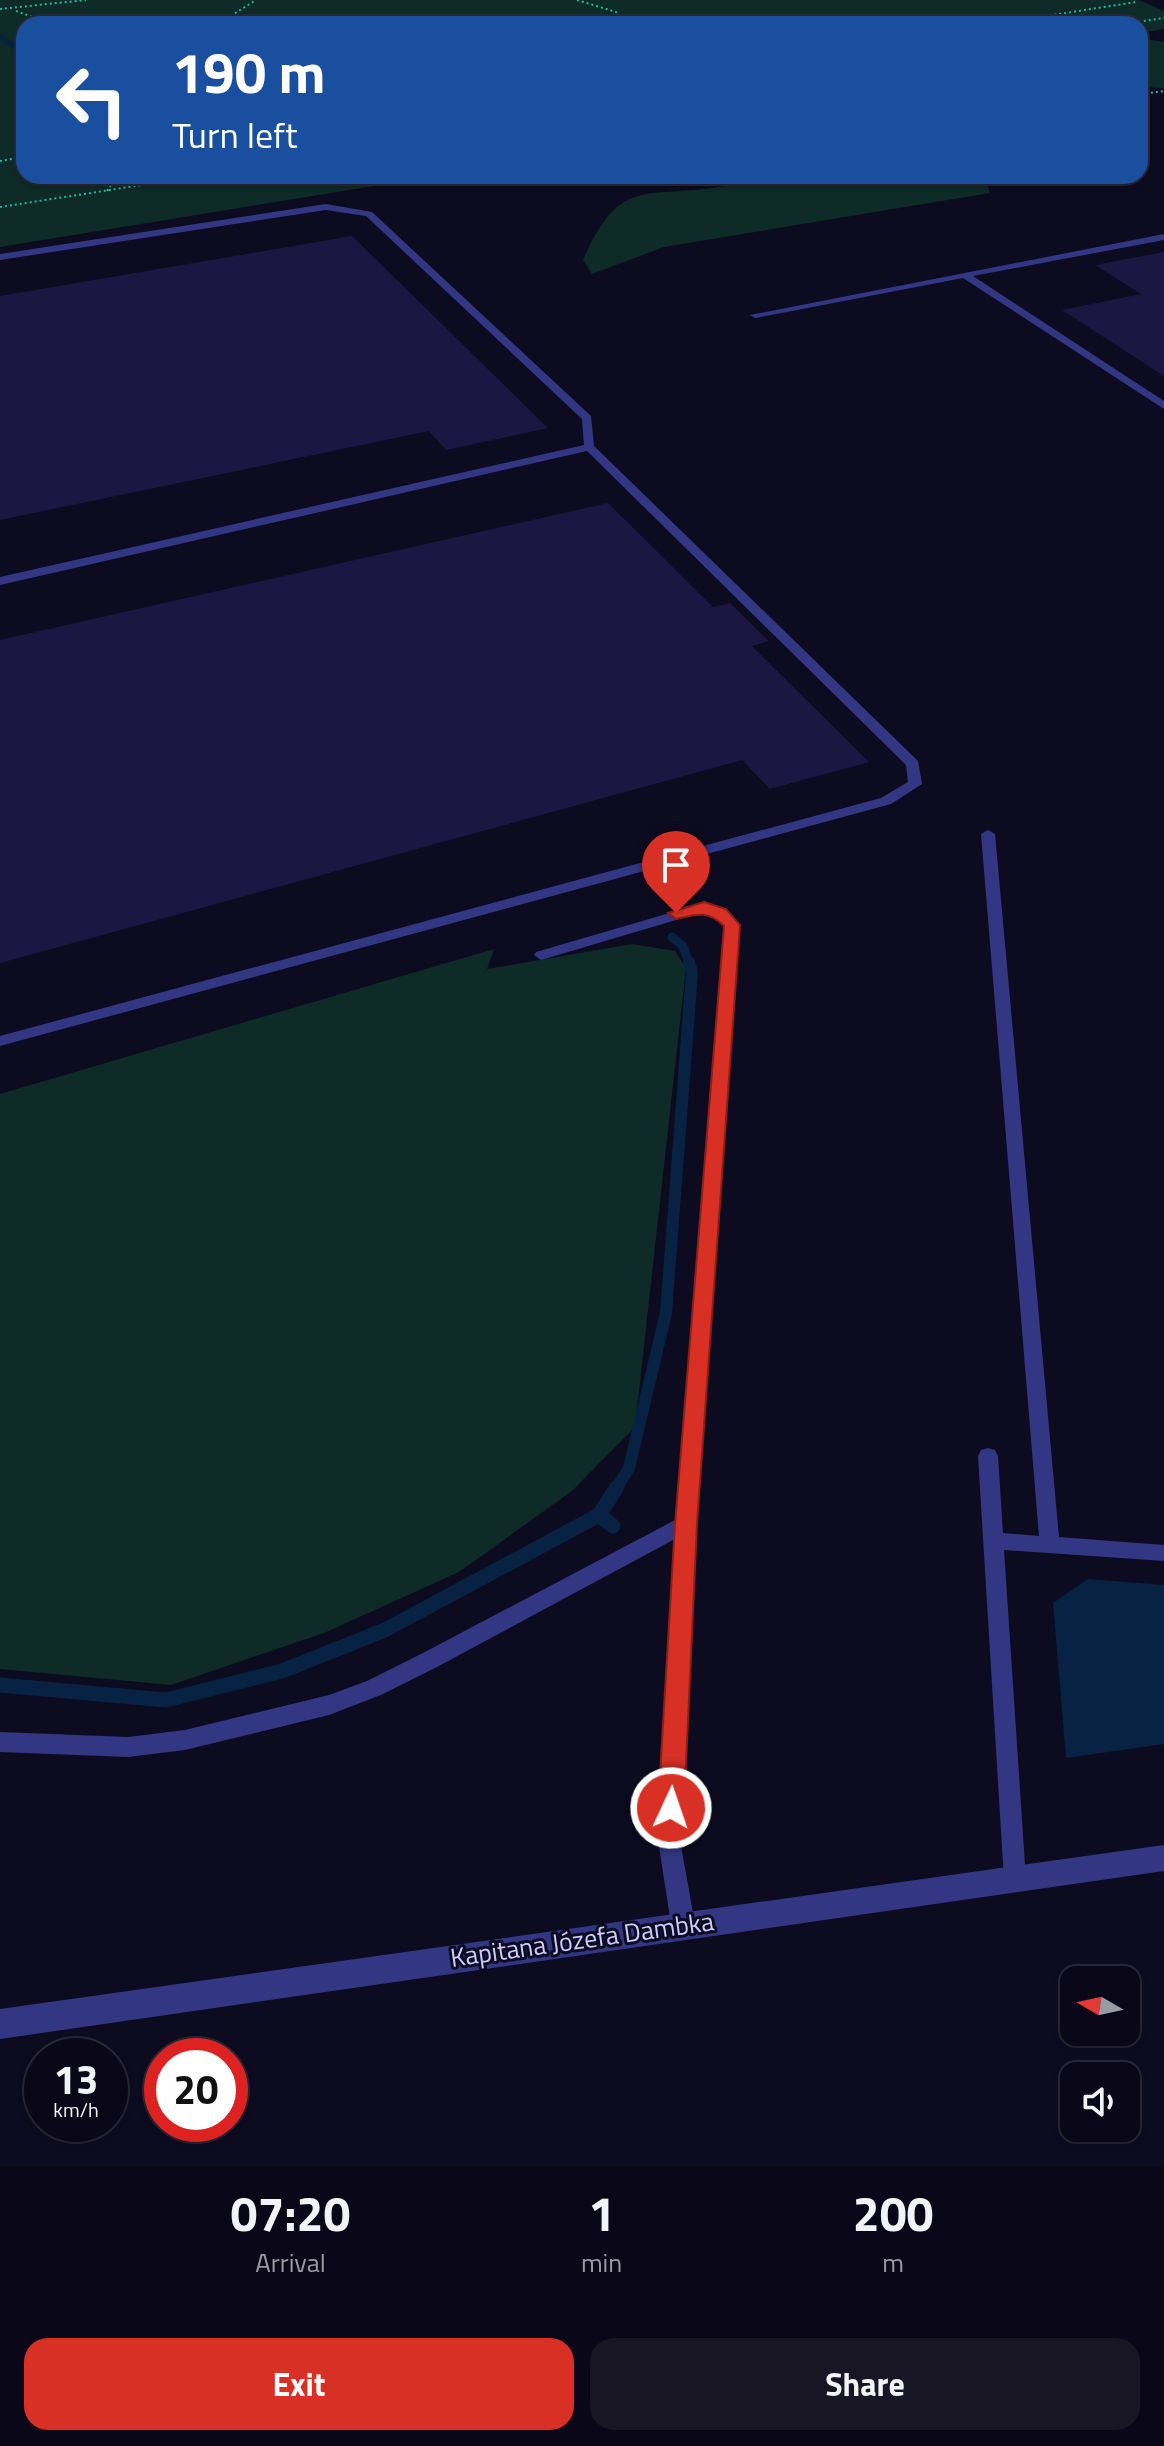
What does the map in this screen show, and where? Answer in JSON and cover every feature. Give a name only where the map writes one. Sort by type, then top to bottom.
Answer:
[{"type":"street","name":"Kapitana Józefa Dambka","points":[[0,2024],[683,1924],[1164,1858]]},
{"type":"lane","points":[[0,257],[326,207],[369,214],[587,418],[589,447],[913,764],[915,784],[886,801],[0,1041]]},
{"type":"lane","points":[[755,315],[1164,237]]},
{"type":"lane","points":[[966,276],[1164,406]]},
{"type":"lane","points":[[0,581],[589,447]]},
{"type":"lane","points":[[988,834],[1050,1545]]},
{"type":"lane","points":[[541,955],[704,907],[720,913],[732,925],[686,1524],[669,1840],[683,1924]]},
{"type":"lane","points":[[988,1456],[1015,1880]]},
{"type":"lane","points":[[0,1742],[128,1747],[185,1740],[329,1705],[374,1688],[430,1660],[686,1524]]},
{"type":"lane","points":[[993,1541],[1164,1553]]},
{"type":"path","points":[[0,9],[86,0]]},
{"type":"path","points":[[231,16],[256,0]]},
{"type":"path","points":[[577,0],[616,12],[619,16]]},
{"type":"path","points":[[1046,16],[1136,2]]},
{"type":"path","points":[[0,9],[24,11],[35,16]]},
{"type":"path","points":[[106,192],[112,184]]},
{"type":"path","points":[[0,207],[153,184]]},
{"type":"green space","points":[[0,0],[1139,0],[1164,11],[1164,29],[1148,32],[1148,16],[16,16],[16,184],[386,184],[0,247]]},
{"type":"green space","points":[[1148,39],[1164,42],[1164,88],[1148,87]]},
{"type":"green space","points":[[987,184],[990,193],[664,247],[592,274],[583,260],[610,214],[623,202],[655,193],[729,185]]},
{"type":"green space","points":[[632,944],[675,951],[686,968],[635,1427],[572,1491],[459,1572],[324,1633],[171,1685],[0,1669],[0,1094],[494,949],[487,969]]},
{"type":"water","points":[[1088,1579],[1164,1585],[1164,1744],[1066,1758],[1053,1603]]},
{"type":"building","points":[[352,236],[548,428],[446,450],[429,431],[0,520],[0,296]]},
{"type":"building","points":[[1164,252],[1164,376],[1062,310],[1141,294],[1095,265]]},
{"type":"building","points":[[608,503],[713,607],[730,603],[769,641],[752,646],[869,762],[770,789],[742,760],[0,963],[0,640]]},
{"type":"waterway","points":[[0,37],[16,48]]},
{"type":"waterway","points":[[672,937],[683,946],[689,964]]},
{"type":"waterway","points":[[616,1489],[629,1468],[666,1313],[692,972],[689,962]]},
{"type":"waterway","points":[[599,1515],[617,1487]]},
{"type":"waterway","points":[[0,1685],[166,1700],[282,1671],[385,1630],[599,1515]]},
{"type":"waterway","points":[[599,1515],[613,1526]]},
{"type":"route","points":[[671,1808],[686,1524],[732,925],[720,913],[704,907],[676,913]]}]
